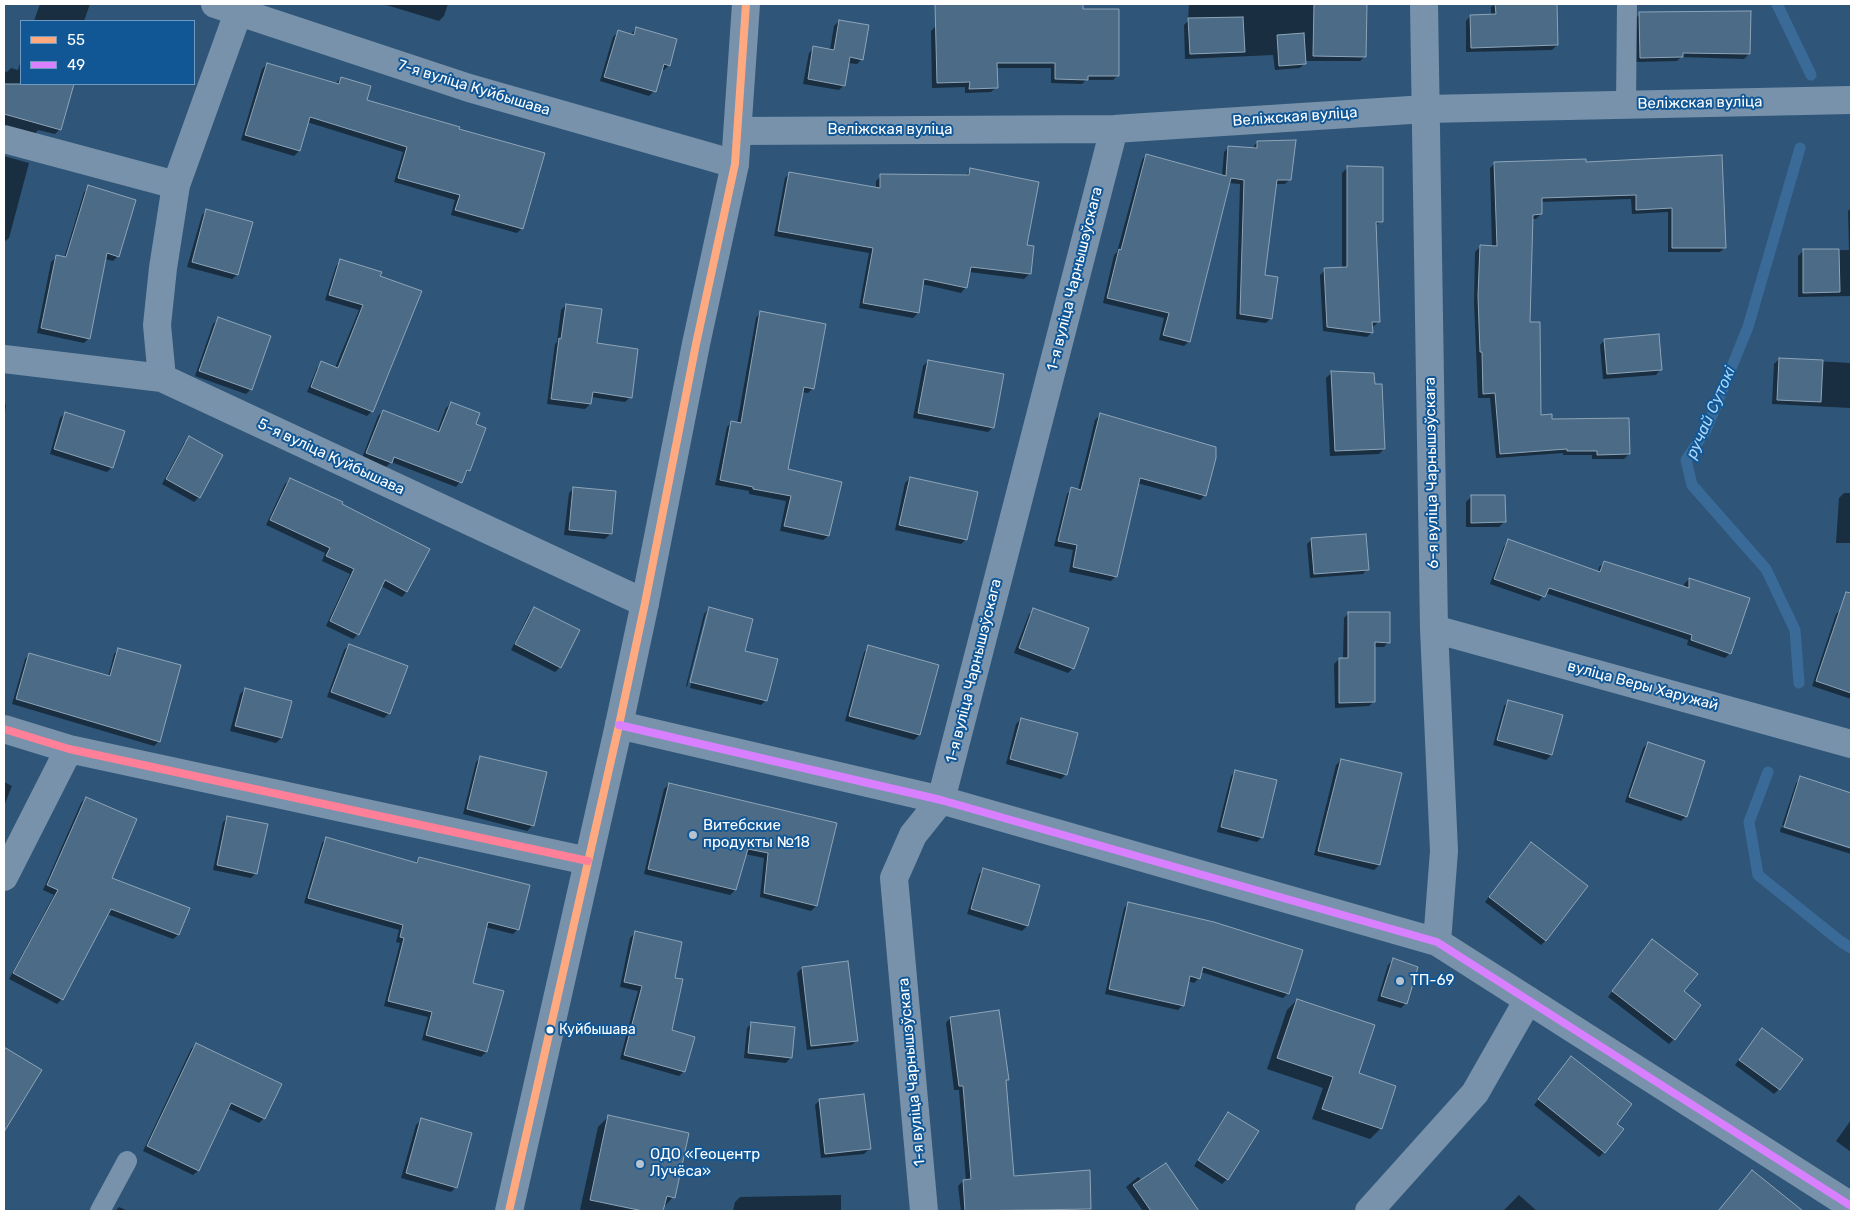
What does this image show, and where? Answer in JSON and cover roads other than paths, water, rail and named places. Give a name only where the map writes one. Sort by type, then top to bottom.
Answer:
[{"type":"street","points":[[509,1211],[619,725],[696,344],[735,164],[746,4]]},
{"type":"street","name":"6-я вуліца Чарнышэўскага","points":[[1424,4],[1434,629],[1444,851],[1437,942]]},
{"type":"street","points":[[162,378],[157,325],[162,268],[176,186],[227,8]]},
{"type":"street","name":"7-я вуліца Куйбышава","points":[[227,8],[469,88],[735,164]]},
{"type":"street","name":"Веліжская вуліца","points":[[738,131],[1114,129],[1426,109],[1851,100]]},
{"type":"street","name":"1-я вуліца Чарнышэўскага","points":[[924,1211],[894,878],[913,835],[941,800],[1114,129]]},
{"type":"street","points":[[4,139],[176,186]]},
{"type":"street","name":"5-я вуліца Куйбышава","points":[[4,359],[162,378],[645,603]]},
{"type":"street","name":"вуліца Веры Харужай","points":[[1434,629],[1851,744]]},
{"type":"street","points":[[619,725],[941,800],[1437,942],[1851,1206]]},
{"type":"street","points":[[4,729],[69,749],[588,861]]},
{"type":"street","points":[[4,878],[69,749]]},
{"type":"street","points":[[1370,1211],[1475,1092],[1528,1000]]},
{"type":"lane","points":[[1626,105],[1627,4]]},
{"type":"lane","points":[[100,1211],[127,1160]]},
{"type":"waterway","name":"ручай Сутокі","points":[[1777,4],[1811,75]]},
{"type":"waterway","name":"ручай Сутокі","points":[[1799,683],[1795,630],[1766,569],[1692,485],[1686,460],[1706,430],[1748,327],[1800,148]]},
{"type":"waterway","name":"ручай Сутокі","points":[[1768,772],[1749,822],[1758,875],[1851,948]]},
{"type":"place","name":"Витебские продукты №18","points":[[693,835]]},
{"type":"place","name":"ТП-69","points":[[1400,981]]},
{"type":"place","name":"Куйбышава","points":[[550,1030]]},
{"type":"place","name":"ОДО «Геоцентр Лучёса»","points":[[640,1164]]}]
